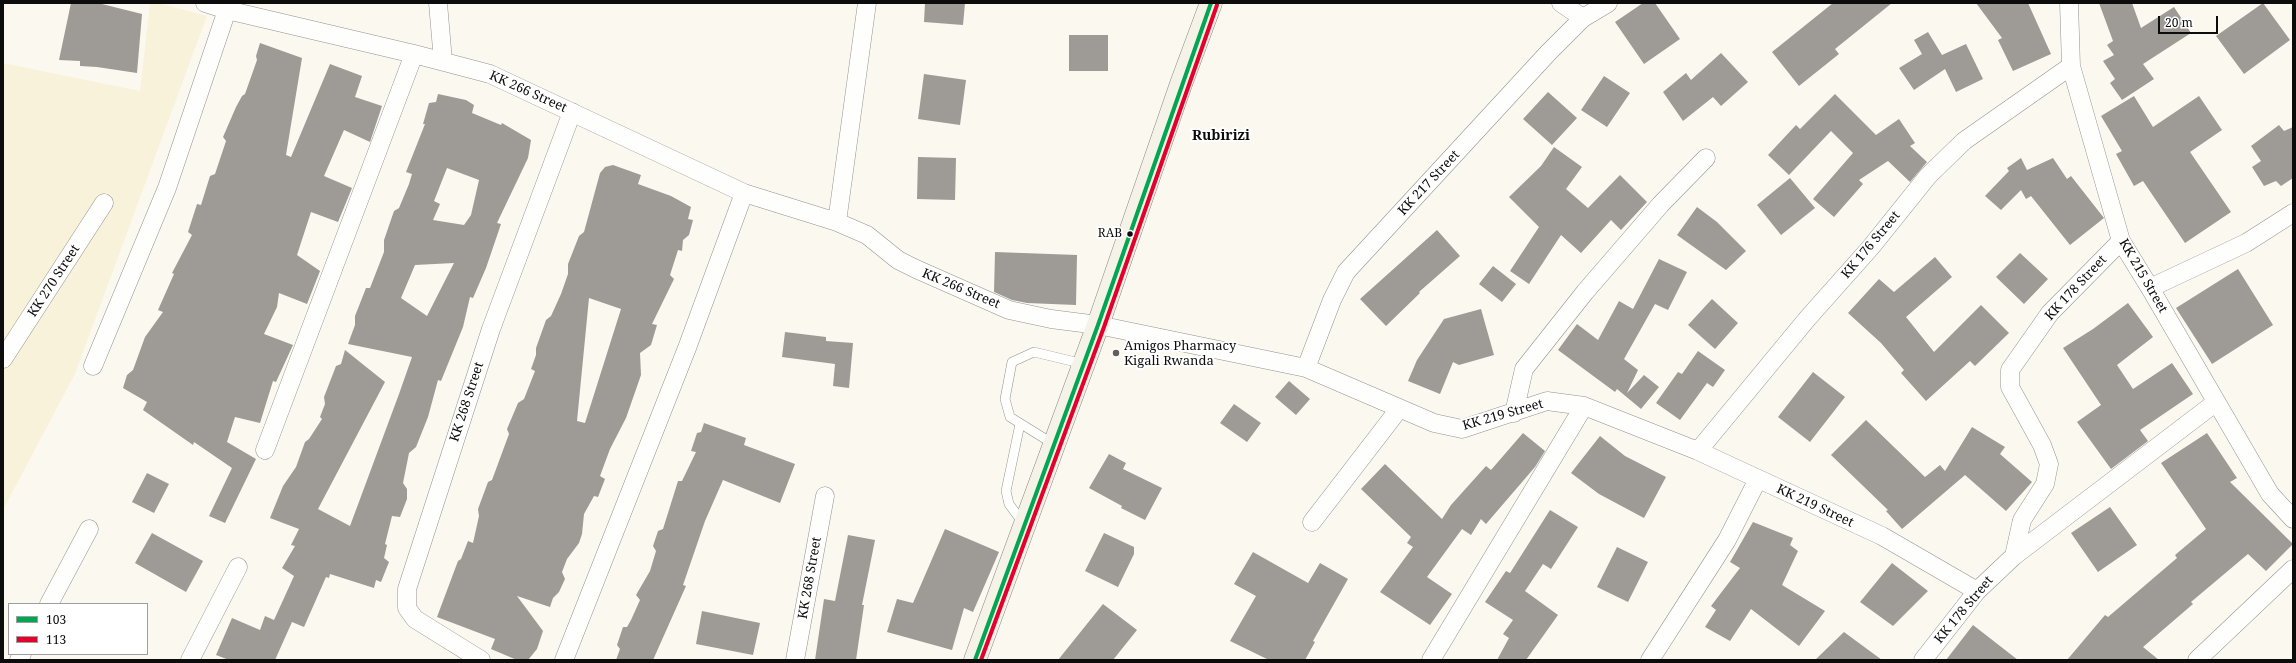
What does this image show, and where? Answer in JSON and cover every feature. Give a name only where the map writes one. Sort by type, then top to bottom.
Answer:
[{"type":"main road","points":[[975,660],[1055,445],[1181,84],[1211,3]]},
{"type":"street","name":"KK 266 Street","points":[[205,3],[227,7],[490,74],[744,193],[837,222],[867,235],[898,260],[1008,310],[1051,319],[1098,325]]},
{"type":"street","points":[[438,3],[443,62]]},
{"type":"street","points":[[837,222],[867,3]]},
{"type":"street","points":[[1561,3],[1584,18]]},
{"type":"street","name":"KK 217 Street","points":[[1306,368],[1332,300],[1346,272],[1548,53],[1584,18],[1608,3]]},
{"type":"street","name":"KK 215 Street","points":[[2069,3],[2071,66],[2121,241],[2270,494],[2293,519]]},
{"type":"street","points":[[93,366],[167,188],[227,7]]},
{"type":"street","points":[[265,450],[414,54]]},
{"type":"street","name":"KK 176 Street","points":[[1698,451],[1807,319],[1871,247],[1928,176],[1964,141],[2071,66]]},
{"type":"street","name":"KK 268 Street","points":[[481,660],[415,619],[407,608],[407,589],[491,329],[572,112]]},
{"type":"street","points":[[1514,413],[1524,369],[1585,292],[1661,204],[1706,158]]},
{"type":"street","points":[[564,660],[687,348],[744,193]]},
{"type":"street","name":"KK 270 Street","points":[[3,359],[104,203]]},
{"type":"street","points":[[2150,288],[2246,243],[2293,213]]},
{"type":"street","name":"KK 178 Street","points":[[1923,660],[1977,591],[2014,556],[2022,520],[2045,484],[2049,464],[2042,445],[2010,387],[2010,370],[2050,313],[2121,241]]},
{"type":"street","name":"KK 219 Street","points":[[1098,325],[1306,368],[1434,423],[1462,429],[1547,401],[1584,406],[1698,451],[1808,504],[1882,536],[1977,591]]},
{"type":"street","points":[[2014,556],[2216,403]]},
{"type":"street","points":[[1431,660],[1584,406]]},
{"type":"street","points":[[1312,522],[1399,409]]},
{"type":"street","points":[[1650,660],[1727,540],[1758,479]]},
{"type":"street","name":"KK 268 Street","points":[[795,660],[825,496]]},
{"type":"street","points":[[50,603],[89,529]]},
{"type":"street","points":[[190,660],[238,567]]},
{"type":"street","points":[[2197,660],[2293,569]]},
{"type":"lane","points":[[1055,445],[1010,417],[1005,399],[1012,362],[1034,352],[1084,364]]},
{"type":"lane","points":[[1020,424],[1006,491],[1008,504],[1025,525]]},
{"type":"shaded area","points":[[150,3],[159,3],[207,16],[75,374],[3,510],[3,63],[140,91]]},
{"type":"building","points":[[71,3],[98,3],[142,14],[137,73],[80,66],[80,61],[59,60]]},
{"type":"building","points":[[925,3],[965,3],[963,25],[924,22]]},
{"type":"building","points":[[1643,3],[1655,3],[1680,39],[1644,64],[1615,22]]},
{"type":"building","points":[[1833,3],[1892,3],[1835,49],[1839,54],[1799,86],[1772,52]]},
{"type":"building","points":[[1976,3],[2028,3],[2051,54],[2013,71],[1998,40],[2002,38]]},
{"type":"building","points":[[2099,3],[2132,3],[2141,28],[2174,7],[2191,33],[2143,64],[2154,79],[2122,100],[2110,83],[2115,79],[2103,61],[2114,55],[2107,45],[2113,41]]},
{"type":"building","points":[[2263,3],[2290,40],[2244,74],[2216,36]]},
{"type":"building","points":[[1928,32],[1942,55],[1966,44],[1983,79],[1956,92],[1945,69],[1914,90],[1899,68],[1922,54],[1914,40]]},
{"type":"building","points":[[1069,35],[1108,35],[1108,71],[1069,71]]},
{"type":"building","points":[[260,43],[302,58],[286,155],[291,157],[330,64],[362,76],[355,97],[382,106],[370,142],[344,130],[324,176],[352,188],[338,222],[311,212],[297,255],[320,271],[307,304],[279,293],[277,307],[264,334],[293,345],[276,382],[273,381],[260,423],[235,417],[227,442],[256,459],[225,523],[209,516],[232,468],[194,442],[193,445],[143,410],[147,402],[123,388],[127,375],[133,370],[145,337],[163,312],[158,310],[174,274],[172,273],[192,235],[188,232],[197,204],[201,205],[210,176],[215,174],[226,141],[223,137],[236,107],[242,96],[245,94],[257,60],[256,56]]},
{"type":"building","points":[[1721,53],[1748,82],[1721,106],[1713,97],[1683,121],[1663,92],[1686,73],[1691,80]]},
{"type":"building","points":[[924,74],[966,80],[960,125],[918,119]]},
{"type":"building","points":[[1604,76],[1630,93],[1607,127],[1581,110]]},
{"type":"building","points":[[1548,92],[1577,118],[1552,145],[1523,119]]},
{"type":"building","points":[[438,94],[466,100],[474,105],[472,113],[501,125],[502,123],[531,140],[528,158],[497,223],[501,224],[486,268],[473,298],[470,297],[463,327],[441,381],[438,380],[428,417],[416,447],[409,453],[403,483],[407,489],[407,499],[400,517],[392,516],[385,544],[387,545],[384,558],[389,562],[381,582],[376,580],[374,588],[330,574],[329,578],[326,577],[304,627],[292,622],[275,660],[229,660],[216,655],[232,618],[260,630],[265,616],[274,620],[294,576],[282,568],[295,546],[291,545],[299,529],[270,518],[283,486],[296,467],[305,442],[309,439],[322,419],[320,417],[325,404],[324,397],[336,366],[341,364],[345,350],[385,382],[318,509],[350,526],[399,394],[412,357],[348,344],[355,325],[355,316],[366,288],[370,288],[384,252],[384,240],[394,211],[399,208],[409,184],[412,174],[406,172],[425,124],[423,124],[429,103],[436,102]],"holes":[[[447,168],[479,180],[471,215],[464,225],[433,220],[440,204],[434,201]],[[454,263],[427,316],[401,298],[415,265]]]},
{"type":"building","points":[[1835,94],[1876,135],[1899,119],[1915,143],[1910,146],[1927,162],[1910,182],[1888,161],[1859,180],[1863,184],[1834,217],[1813,199],[1853,153],[1831,131],[1789,175],[1768,155],[1796,125],[1800,129]]},
{"type":"building","points":[[2134,96],[2153,127],[2199,96],[2222,130],[2190,152],[2231,212],[2185,243],[2143,181],[2134,186],[2116,154],[2122,151],[2101,116]]},
{"type":"building","points":[[2279,125],[2284,131],[2293,127],[2293,178],[2281,186],[2276,181],[2264,186],[2252,167],[2261,161],[2251,146]]},
{"type":"building","points":[[1554,147],[1582,167],[1566,189],[1588,208],[1620,175],[1647,202],[1621,230],[1611,220],[1581,253],[1561,235],[1529,284],[1510,271],[1539,227],[1509,197],[1541,166]]},
{"type":"building","points":[[918,157],[956,158],[955,200],[917,199]]},
{"type":"building","points":[[2021,158],[2027,170],[2053,158],[2067,179],[2071,176],[2104,218],[2070,245],[2031,196],[2026,199],[2021,190],[2001,210],[1985,196],[2009,171],[2007,168]]},
{"type":"building","points":[[613,165],[641,175],[638,184],[671,196],[691,207],[688,219],[693,220],[689,235],[683,240],[682,251],[678,250],[670,275],[674,279],[652,324],[657,325],[651,345],[640,353],[641,375],[626,418],[610,449],[600,476],[605,479],[598,497],[594,496],[584,514],[582,534],[579,543],[567,559],[562,572],[565,579],[559,592],[553,598],[550,607],[517,596],[543,631],[537,649],[528,660],[517,660],[491,649],[495,639],[437,617],[458,561],[461,559],[468,541],[473,543],[479,516],[478,509],[488,482],[492,480],[509,434],[507,429],[518,403],[524,399],[535,371],[531,369],[536,355],[536,348],[546,320],[551,316],[561,294],[568,274],[568,264],[579,236],[584,232],[600,173],[605,167]],"holes":[[[589,298],[621,309],[585,423],[577,421]]]},
{"type":"building","points":[[1790,178],[1815,208],[1781,235],[1757,205]]},
{"type":"building","points":[[1697,207],[1717,222],[1746,251],[1726,270],[1677,235]]},
{"type":"building","points":[[1437,230],[1460,256],[1419,292],[1420,293],[1386,326],[1360,299]]},
{"type":"building","points":[[995,252],[1077,255],[1076,305],[1027,303],[1012,300],[994,292]]},
{"type":"building","points":[[2020,253],[2048,279],[2024,304],[1996,277]]},
{"type":"building","points":[[1935,257],[1952,277],[1906,317],[1934,352],[1981,305],[2009,333],[1975,366],[1970,361],[1926,401],[1901,373],[1904,370],[1881,343],[1848,313],[1879,279],[1894,292]]},
{"type":"building","points":[[1659,259],[1687,272],[1668,310],[1655,304],[1624,359],[1638,370],[1627,393],[1644,375],[1659,387],[1641,409],[1617,389],[1615,392],[1558,350],[1577,324],[1598,340],[1619,301],[1633,309]]},
{"type":"building","points":[[1493,266],[1516,284],[1502,302],[1479,284]]},
{"type":"building","points":[[2238,269],[2273,325],[2212,364],[2176,308]]},
{"type":"building","points":[[1712,299],[1738,323],[1715,349],[1688,325]]},
{"type":"building","points":[[2128,303],[2153,337],[2117,365],[2133,389],[2172,363],[2193,394],[2140,430],[2148,441],[2111,469],[2077,422],[2101,405],[2063,348],[2093,329]]},
{"type":"building","points":[[1481,309],[1494,355],[1459,365],[1453,362],[1440,394],[1408,381],[1417,360],[1444,319]]},
{"type":"building","points":[[785,332],[826,337],[826,341],[853,343],[849,388],[833,386],[835,364],[782,357]]},
{"type":"building","points":[[1698,351],[1725,370],[1713,387],[1707,383],[1680,420],[1656,403],[1678,372],[1682,374]]},
{"type":"building","points":[[1813,372],[1845,397],[1810,442],[1778,417]]},
{"type":"building","points":[[1289,381],[1310,399],[1296,415],[1275,397]]},
{"type":"building","points":[[1234,404],[1261,423],[1247,442],[1220,423]]},
{"type":"building","points":[[1866,420],[1925,477],[1940,465],[1945,471],[1972,427],[2005,447],[2000,454],[2032,482],[2006,511],[1965,475],[1902,529],[1886,511],[1888,510],[1831,455]]},
{"type":"building","points":[[704,423],[746,438],[744,445],[795,464],[780,503],[723,480],[705,521],[683,585],[686,586],[653,660],[616,660],[620,649],[617,645],[623,627],[627,627],[631,620],[640,600],[636,595],[650,571],[656,551],[653,546],[658,531],[663,529],[678,481],[682,481],[696,452],[691,451],[697,433],[701,432]]},
{"type":"building","points":[[1523,433],[1545,451],[1535,467],[1486,524],[1481,519],[1471,535],[1462,529],[1427,577],[1452,594],[1430,625],[1380,592],[1413,547],[1407,543],[1411,537],[1361,489],[1385,464],[1442,519],[1451,505],[1486,466],[1491,470]]},
{"type":"building","points":[[2207,433],[2237,478],[2230,482],[2293,544],[2266,571],[2248,554],[2191,602],[2193,604],[2143,647],[2159,660],[2067,660],[2105,615],[2108,617],[2177,558],[2175,555],[2206,529],[2161,463]]},
{"type":"building","points":[[1600,436],[1625,456],[1666,477],[1644,518],[1599,494],[1571,473]]},
{"type":"building","points":[[1109,454],[1126,463],[1123,469],[1162,488],[1145,520],[1121,508],[1122,506],[1089,488]]},
{"type":"building","points":[[147,473],[169,484],[154,513],[132,502]]},
{"type":"building","points":[[2110,507],[2137,545],[2098,572],[2071,533]]},
{"type":"building","points":[[1550,510],[1578,527],[1551,569],[1543,564],[1525,591],[1558,615],[1526,660],[1497,660],[1509,638],[1503,634],[1513,620],[1485,602],[1506,571],[1510,573]]},
{"type":"building","points":[[1753,522],[1793,538],[1790,545],[1798,551],[1782,585],[1825,611],[1799,646],[1751,609],[1730,641],[1705,627],[1716,610],[1711,606],[1740,568],[1730,562]]},
{"type":"building","points":[[945,529],[999,552],[973,612],[964,608],[952,650],[887,632],[897,599],[913,603]]},
{"type":"building","points":[[152,533],[203,561],[186,592],[135,563]]},
{"type":"building","points":[[1104,533],[1134,547],[1134,554],[1118,587],[1085,571]]},
{"type":"building","points":[[848,535],[875,540],[862,605],[864,605],[856,660],[815,660],[824,599],[835,601]]},
{"type":"building","points":[[1617,547],[1648,562],[1628,602],[1597,587]]},
{"type":"building","points":[[1253,552],[1308,583],[1320,563],[1348,579],[1313,641],[1315,642],[1305,660],[1269,660],[1230,641],[1256,596],[1234,584]]},
{"type":"building","points":[[1892,563],[1928,591],[1893,626],[1860,602]]},
{"type":"building","points":[[1103,604],[1137,630],[1113,660],[1058,660]]},
{"type":"building","points":[[702,611],[760,623],[753,655],[696,644]]},
{"type":"building","points":[[1973,625],[2018,660],[1946,660]]},
{"type":"building","points":[[1844,632],[1882,660],[1815,660]]},
{"type":"transit line","name":"103","points":[[975,660],[1098,325],[1211,3]]},
{"type":"transit line","name":"113","points":[[981,660],[1104,327],[1217,5]]},
{"type":"place","name":"RAB","points":[[1130,234]]},
{"type":"place","name":"Amigos Pharmacy Kigali Rwanda","points":[[1116,353]]},
{"type":"district","name":"Rubirizi","points":[[1221,136]]}]
